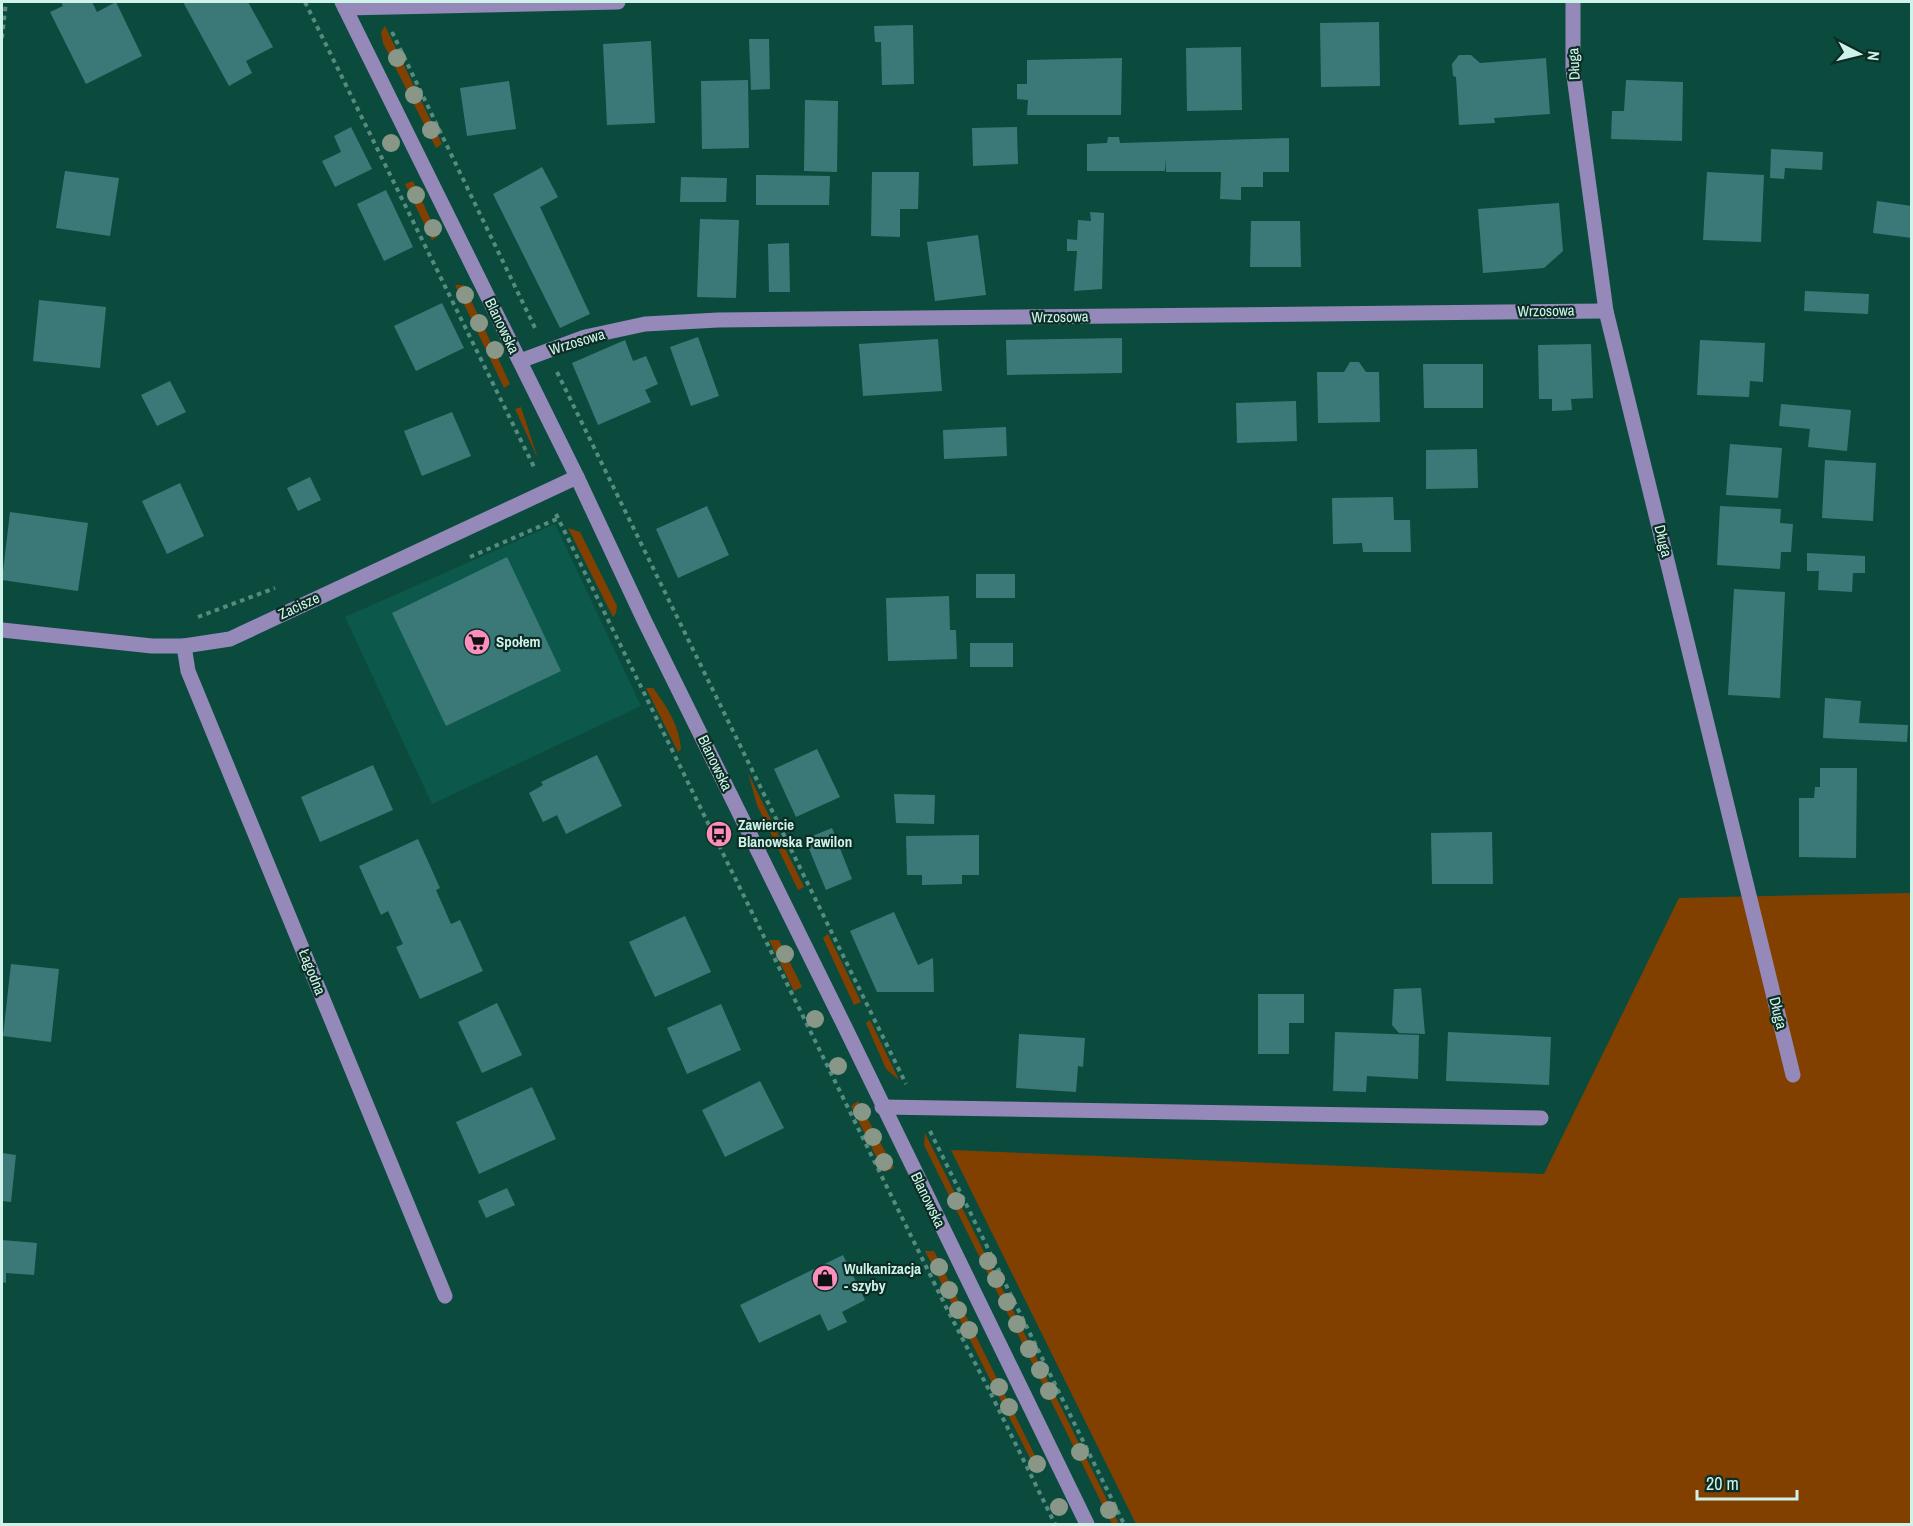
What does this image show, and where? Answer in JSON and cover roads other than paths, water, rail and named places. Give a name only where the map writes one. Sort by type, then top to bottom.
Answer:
[{"type":"street","points":[[344,5],[618,2]]},
{"type":"street","name":"Długa","points":[[1573,2],[1573,69],[1606,310],[1793,1075]]},
{"type":"street","name":"Blanowska","points":[[344,5],[577,477],[645,622],[1086,1524]]},
{"type":"street","name":"Wrzosowa","points":[[520,361],[585,337],[645,324],[718,320],[1606,310]]},
{"type":"street","name":"Zacisze","points":[[2,630],[152,646],[184,646],[230,639],[577,477]]},
{"type":"street","name":"Łagodna","points":[[184,646],[188,671],[445,1296]]},
{"type":"street","points":[[882,1107],[1541,1118]]},
{"type":"place","name":"Społem","points":[[477,642]]},
{"type":"place","name":"Zawiercie Blanowska Pawilon","points":[[719,834]]},
{"type":"place","name":"Wulkanizacja - szyby","points":[[825,1278]]}]
